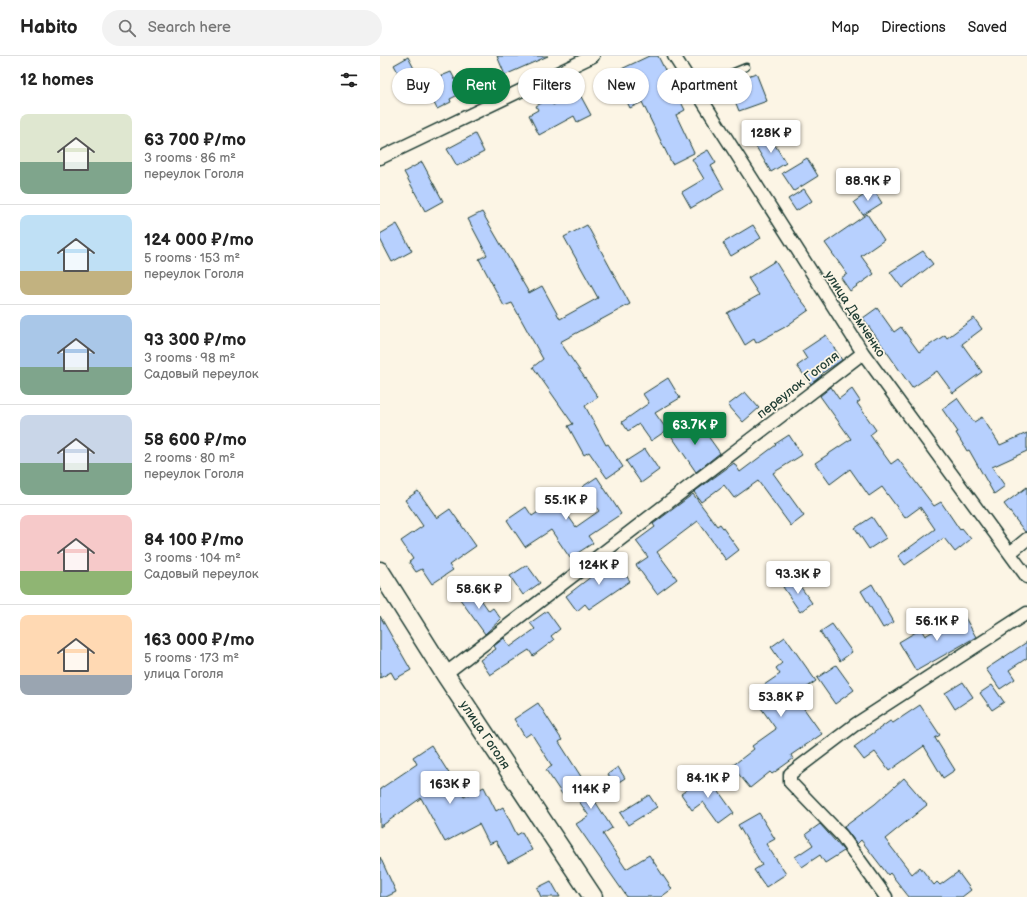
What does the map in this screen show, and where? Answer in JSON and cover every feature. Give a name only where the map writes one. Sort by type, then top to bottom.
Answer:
[{"type":"main road","name":"улица Гоголя","points":[[380,571],[445,674],[593,897]]},
{"type":"street","points":[[380,158],[593,56]]},
{"type":"street","name":"улица Демченко","points":[[674,56],[682,68]]},
{"type":"street","name":"улица Демченко","points":[[704,104],[863,353],[1027,577]]},
{"type":"street","name":"переулок Гоголя","points":[[445,674],[863,353]]},
{"type":"street","points":[[1010,553],[1027,539]]},
{"type":"street","points":[[886,897],[842,836],[790,782],[790,774],[856,724],[1027,613]]},
{"type":"building","points":[[497,56],[548,56],[510,73],[510,68],[502,68]]},
{"type":"building","points":[[649,56],[658,56],[664,68],[657,68],[657,104],[682,104],[685,110],[676,115],[694,153],[672,164],[643,104],[649,104],[649,68],[624,68]]},
{"type":"building","points":[[408,57],[414,68],[396,68],[394,65]]},
{"type":"building","points":[[451,72],[452,74],[452,98],[450,99],[451,102],[437,109],[434,104],[444,104],[444,75]]},
{"type":"building","points":[[756,73],[767,101],[739,111],[736,104],[752,104],[752,74]]},
{"type":"building","points":[[540,104],[585,104],[591,115],[577,122],[574,116],[539,135],[529,115],[538,110],[536,106]]},
{"type":"building","points":[[628,104],[638,104],[630,108]]},
{"type":"building","points":[[475,134],[484,152],[457,166],[447,149]]},
{"type":"building","points":[[770,137],[786,163],[771,172],[755,145]]},
{"type":"building","points":[[708,150],[716,163],[711,166],[724,189],[691,208],[682,192],[704,179],[692,159]]},
{"type":"building","points":[[807,158],[818,176],[794,191],[782,173]]},
{"type":"building","points":[[422,162],[443,201],[425,211],[404,172]]},
{"type":"building","points":[[804,189],[812,201],[796,211],[788,199]]},
{"type":"building","points":[[873,189],[882,203],[863,215],[854,202]]},
{"type":"building","points":[[482,212],[529,293],[542,286],[560,319],[598,298],[564,237],[587,225],[630,304],[560,342],[598,397],[585,406],[606,445],[608,444],[623,467],[607,478],[589,452],[584,455],[568,426],[573,424],[533,367],[543,359],[512,303],[504,306],[479,259],[487,255],[468,219]]},
{"type":"building","points":[[867,214],[884,240],[861,256],[874,274],[850,291],[841,278],[847,274],[825,243]]},
{"type":"building","points":[[397,224],[412,251],[392,262],[380,239],[380,234]]},
{"type":"building","points":[[753,225],[761,238],[731,256],[723,243]]},
{"type":"building","points":[[923,251],[933,264],[902,288],[890,272]]},
{"type":"building","points":[[775,261],[792,288],[809,310],[785,327],[756,343],[754,339],[745,345],[727,313],[759,295],[748,278]]},
{"type":"building","points":[[877,308],[894,332],[901,327],[919,352],[945,335],[947,338],[974,318],[982,329],[962,344],[982,372],[953,393],[937,371],[912,388],[863,318]]},
{"type":"building","points":[[826,335],[842,360],[821,374],[822,375],[811,384],[797,366],[807,359],[802,351]]},
{"type":"building","points":[[668,378],[680,398],[655,413],[667,430],[651,441],[639,424],[628,431],[622,422],[649,403],[643,394]]},
{"type":"building","points":[[831,387],[839,399],[852,389],[860,401],[857,403],[876,430],[870,435],[891,464],[898,459],[934,506],[941,502],[960,530],[962,528],[971,539],[955,552],[944,538],[905,565],[898,556],[935,529],[920,507],[905,518],[882,487],[869,496],[850,469],[830,484],[815,463],[851,439],[820,396]]},
{"type":"building","points":[[745,392],[759,408],[743,422],[728,405]]},
{"type":"building","points":[[957,398],[974,422],[982,417],[1000,445],[1027,433],[1027,451],[992,467],[1005,486],[994,494],[969,450],[967,451],[956,433],[958,432],[942,409]]},
{"type":"building","points":[[687,423],[692,430],[700,425],[720,453],[696,472],[670,434]]},
{"type":"building","points":[[789,435],[802,455],[773,473],[804,516],[791,526],[758,481],[734,498],[724,485],[701,502],[694,492],[734,463],[740,472],[776,445],[775,444]]},
{"type":"building","points":[[645,449],[659,470],[641,483],[626,461]]},
{"type":"building","points":[[597,477],[621,514],[588,536],[593,543],[570,558],[551,530],[525,547],[507,520],[526,507],[532,516],[557,500],[576,527],[599,511],[582,487]]},
{"type":"building","points":[[1027,487],[1027,532],[1025,532],[1004,504]]},
{"type":"building","points":[[418,491],[437,518],[450,509],[476,546],[449,565],[453,570],[432,584],[422,569],[416,572],[409,562],[413,559],[401,541],[423,526],[405,500]]},
{"type":"building","points":[[693,494],[717,526],[720,524],[739,550],[726,560],[698,521],[657,552],[677,579],[657,594],[636,565],[648,557],[636,541],[655,527],[653,524]]},
{"type":"building","points":[[872,517],[886,538],[869,549],[855,528]]},
{"type":"building","points":[[614,559],[630,581],[589,609],[585,604],[577,611],[566,596]]},
{"type":"building","points":[[527,565],[540,583],[523,595],[510,576]]},
{"type":"building","points":[[795,579],[812,603],[800,612],[783,587]]},
{"type":"building","points":[[872,584],[894,622],[883,628],[861,591]]},
{"type":"building","points":[[471,585],[489,611],[493,608],[501,619],[485,634],[457,595]]},
{"type":"building","points":[[547,611],[560,629],[551,636],[554,640],[533,656],[529,650],[490,675],[480,660],[496,649],[494,646],[504,638],[510,647],[535,629],[530,623]]},
{"type":"building","points":[[963,614],[976,637],[916,671],[899,642],[921,629],[925,636]]},
{"type":"building","points":[[380,616],[411,670],[395,679],[391,672],[380,678]]},
{"type":"building","points":[[832,624],[852,652],[840,661],[820,632]]},
{"type":"building","points":[[785,637],[816,681],[795,696],[822,734],[791,755],[793,759],[772,774],[770,772],[750,788],[732,766],[754,749],[752,746],[776,729],[751,694],[780,674],[776,668],[782,663],[771,647]]},
{"type":"building","points":[[1027,642],[1027,658],[1009,670],[1015,679],[1000,689],[986,669]]},
{"type":"building","points":[[836,665],[854,690],[835,704],[817,678]]},
{"type":"building","points":[[963,682],[973,697],[955,709],[945,693]]},
{"type":"building","points":[[992,685],[1004,702],[992,710],[980,693]]},
{"type":"building","points":[[538,703],[562,740],[559,742],[587,786],[590,784],[597,795],[593,798],[612,828],[603,834],[626,869],[649,855],[672,889],[661,897],[627,897],[576,824],[589,816],[572,791],[564,797],[546,770],[552,766],[531,733],[525,737],[514,719]]},
{"type":"building","points":[[920,705],[940,735],[935,738],[955,770],[943,778],[924,746],[889,771],[875,752],[864,760],[854,747],[890,721],[893,723]]},
{"type":"building","points":[[431,745],[464,797],[484,787],[496,811],[503,807],[517,835],[522,832],[532,850],[508,863],[496,841],[489,844],[479,824],[445,842],[421,798],[380,827],[380,789],[417,764],[413,757]]},
{"type":"building","points":[[618,767],[625,778],[614,785],[608,774]]},
{"type":"building","points":[[707,775],[734,813],[719,824],[703,802],[692,810],[681,794]]},
{"type":"building","points":[[904,778],[927,805],[885,839],[912,874],[920,867],[934,885],[937,882],[940,885],[958,872],[971,890],[962,897],[909,897],[890,873],[888,875],[861,840],[857,844],[844,827],[875,804]]},
{"type":"building","points":[[649,795],[657,807],[628,825],[620,813]]},
{"type":"building","points":[[759,813],[775,839],[766,844],[786,874],[766,887],[754,870],[762,865],[738,825]]},
{"type":"building","points":[[820,824],[844,851],[825,863],[820,855],[802,867],[795,857],[813,845],[806,834]]},
{"type":"building","points":[[380,857],[396,892],[386,897],[380,897]]},
{"type":"building","points":[[551,881],[560,897],[541,897],[537,888]]}]
